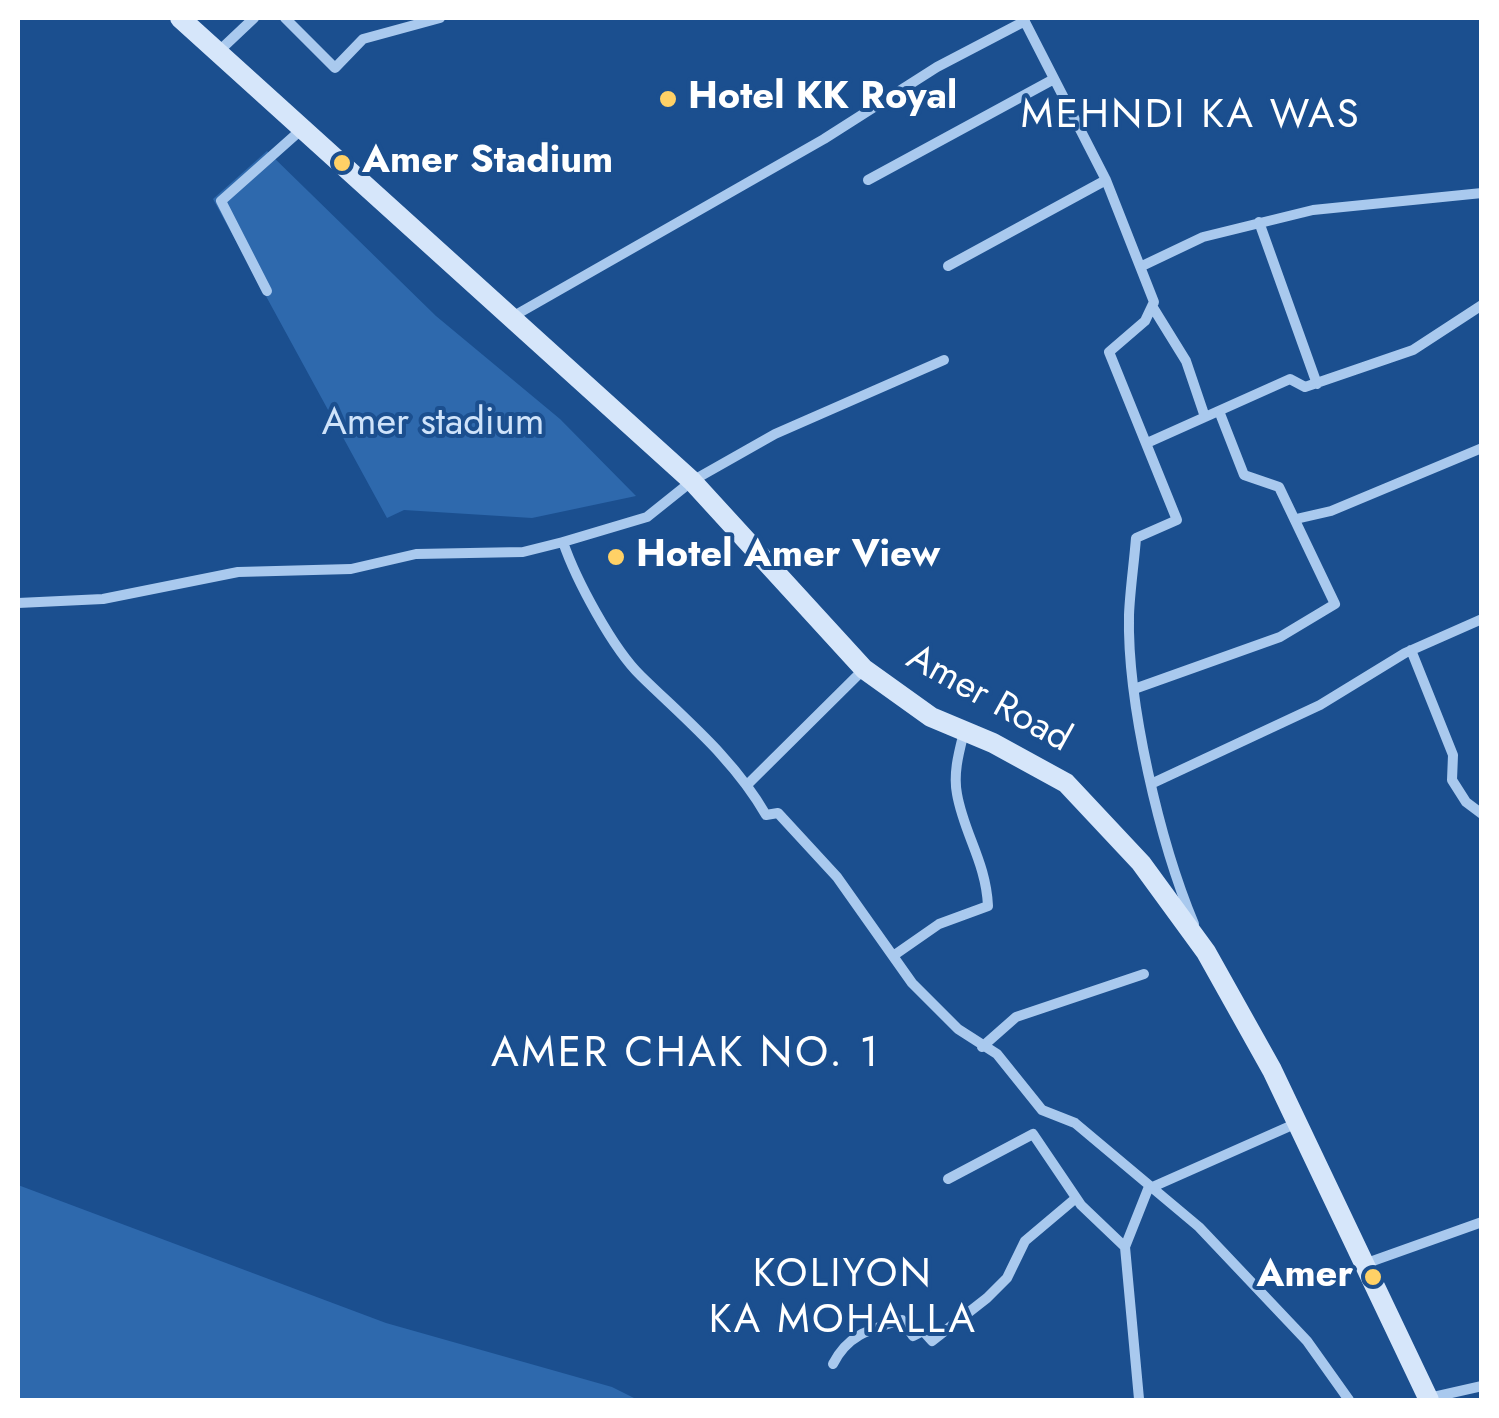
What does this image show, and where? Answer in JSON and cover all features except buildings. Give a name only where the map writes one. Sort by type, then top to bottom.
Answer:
[{"type":"main road","name":"Amer Road","points":[[180,18],[692,480],[864,670],[931,716],[1066,783],[1141,864],[1206,952],[1298,1123],[1429,1400]]},
{"type":"street","points":[[218,52],[254,18]]},
{"type":"street","points":[[285,18],[336,68],[363,39],[440,18]]},
{"type":"street","points":[[512,317],[824,139],[937,67],[1024,19],[1106,180],[1142,266],[1152,306],[1186,361],[1205,417]]},
{"type":"street","points":[[868,180],[1054,79]]},
{"type":"street","points":[[267,291],[221,202],[302,128]]},
{"type":"street","points":[[948,266],[1106,180]]},
{"type":"street","points":[[1142,266],[1203,237],[1313,210],[1482,193]]},
{"type":"street","points":[[1260,222],[1317,384]]},
{"type":"street","points":[[1152,306],[1145,321],[1110,352],[1177,520],[1136,538],[1129,618],[1153,783],[1173,873],[1206,952]]},
{"type":"street","points":[[1147,443],[1290,379],[1306,387],[1413,350],[1482,306]]},
{"type":"street","points":[[18,603],[104,599],[238,572],[350,569],[416,554],[524,552],[563,542],[647,517],[692,480],[775,434],[944,360]]},
{"type":"street","points":[[1137,688],[1280,637],[1335,604],[1279,487],[1244,475],[1219,411]]},
{"type":"street","points":[[1296,519],[1331,511],[1482,448]]},
{"type":"street","points":[[563,542],[592,606],[638,674],[674,703],[748,784],[766,815],[778,813],[837,877],[912,983],[982,1047],[997,1054],[1042,1110],[1074,1124],[1148,1189],[1174,1204],[1307,1341],[1349,1400]]},
{"type":"street","points":[[1153,783],[1320,705],[1412,650],[1482,618]]},
{"type":"street","points":[[1412,650],[1453,754],[1452,780],[1466,802],[1482,814]]},
{"type":"street","points":[[748,784],[864,670]]},
{"type":"street","points":[[894,956],[939,924],[988,906],[986,874],[957,795],[956,767],[964,731]]},
{"type":"street","points":[[982,1047],[1016,1017],[1144,974]]},
{"type":"street","points":[[1139,1399],[1125,1247],[1148,1189],[1298,1123]]},
{"type":"street","points":[[948,1179],[1033,1134],[1076,1198],[1125,1247]]},
{"type":"street","points":[[833,1364],[842,1346],[854,1336],[902,1320],[913,1336],[923,1331],[932,1341],[987,1298],[1007,1278],[1026,1242],[1076,1198]]},
{"type":"street","points":[[1366,1263],[1482,1222]]},
{"type":"street","points":[[1429,1400],[1482,1386]]},
{"type":"green space","name":"Amer stadium","points":[[267,151],[436,316],[560,419],[636,496],[532,518],[404,510],[387,518],[213,199]]},
{"type":"green space","points":[[18,1185],[386,1323],[612,1387],[638,1400],[18,1400]]},
{"type":"place","name":"Hotel KK Royal","points":[[668,99]]},
{"type":"place","name":"Amer Stadium","points":[[342,163]]},
{"type":"place","name":"Hotel Amer View","points":[[616,557]]},
{"type":"place","name":"Amer","points":[[1373,1277]]},
{"type":"district","name":"MEHNDI KA WAS","points":[[1191,117]]},
{"type":"district","name":"AMER CHAK NO. 1","points":[[686,1056]]},
{"type":"district","name":"KOLIYON KA MOHALLA","points":[[843,1299]]}]
